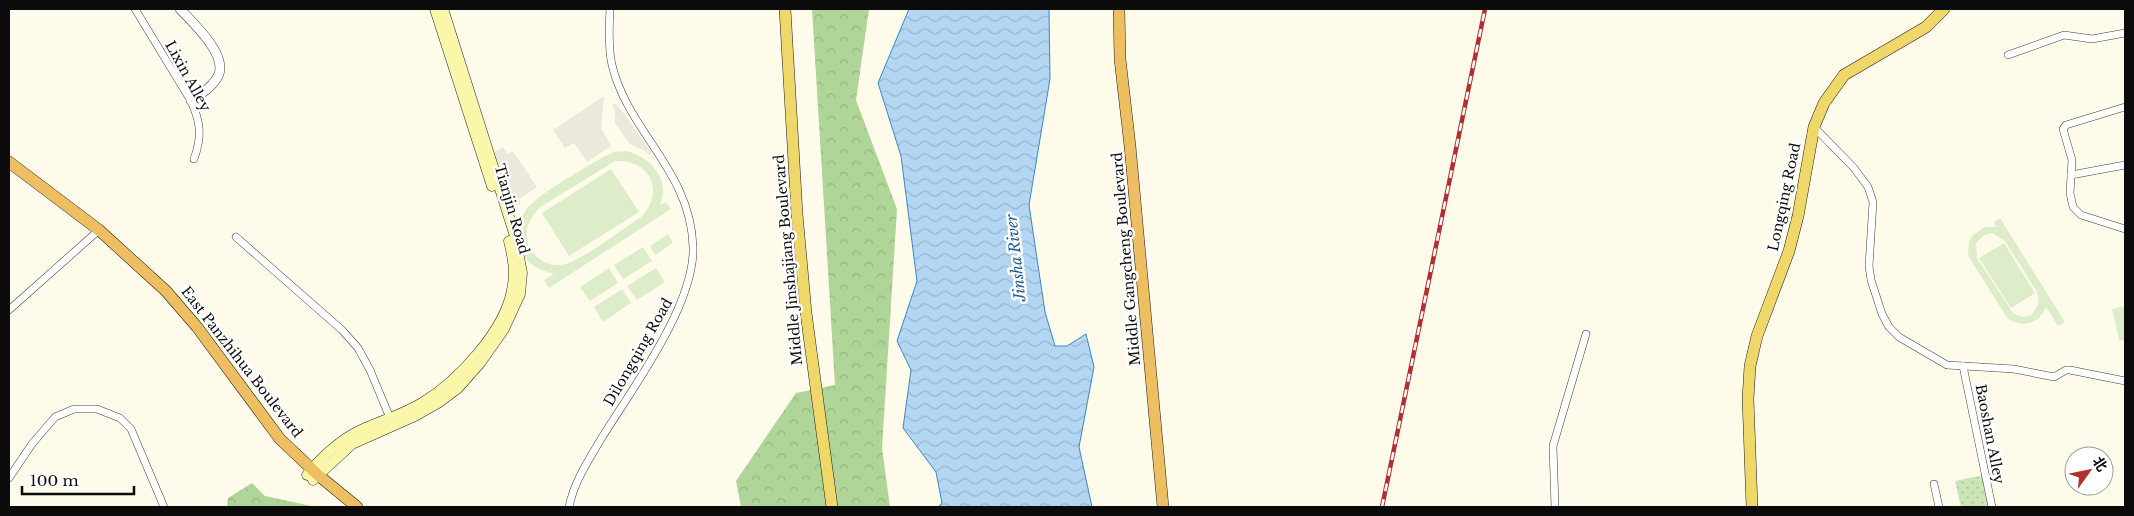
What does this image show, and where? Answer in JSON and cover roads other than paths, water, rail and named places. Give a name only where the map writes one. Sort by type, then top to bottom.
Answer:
[{"type":"highway","name":"Middle Gangcheng Boulevard","points":[[1119,9],[1120,59],[1164,507]]},
{"type":"highway","name":"East Panzhihua Boulevard","points":[[9,162],[166,291],[198,327],[280,438],[312,475],[346,507]]},
{"type":"highway","name":"East Panzhihua Boulevard","points":[[9,171],[96,232]]},
{"type":"highway","name":"East Panzhihua Boulevard","points":[[312,475],[357,507]]},
{"type":"main road","name":"Tianjin Road","points":[[312,475],[347,438],[434,395],[474,358],[504,312],[514,282],[514,264],[508,238],[435,9]]},
{"type":"main road","points":[[312,475],[352,444],[421,413],[458,388],[504,329],[520,294],[522,273],[519,250],[442,9]]},
{"type":"main road","name":"Middle Jinshajiang Boulevard","points":[[785,9],[797,214],[818,417],[832,507]]},
{"type":"main road","name":"Longqing Road","points":[[1752,507],[1748,399],[1750,366],[1757,336],[1789,251],[1798,216],[1814,127],[1824,103],[1844,75],[1926,26],[1944,9]]},
{"type":"street","name":"Lixin Alley","points":[[135,9],[191,101],[201,130],[194,159]]},
{"type":"street","points":[[180,9],[210,43],[220,63],[219,74],[212,85],[191,101]]},
{"type":"street","name":"Dilongqing Road","points":[[569,507],[572,494],[586,464],[676,316],[689,282],[693,248],[688,211],[675,179],[626,100],[612,65],[609,29],[610,9]]},
{"type":"street","points":[[2008,55],[2064,35],[2092,38],[2125,33]]},
{"type":"street","points":[[2125,107],[2064,127],[2072,160],[2071,200],[2076,212],[2125,229]]},
{"type":"street","points":[[1814,127],[1850,162],[1868,187],[1873,202],[1869,266],[1871,280],[1882,314],[1889,327],[1900,337],[1947,365],[2014,369],[2054,377],[2066,370],[2070,370],[2125,381]]},
{"type":"street","points":[[2071,175],[2125,165]]},
{"type":"street","points":[[9,310],[96,232]]},
{"type":"street","points":[[236,237],[342,330],[358,348],[370,370],[390,418]]},
{"type":"street","points":[[1555,507],[1552,446],[1586,334]]},
{"type":"street","name":"Baoshan Alley","points":[[1964,366],[1992,507]]},
{"type":"street","points":[[9,478],[32,444],[55,417],[74,409],[97,409],[120,418],[131,429],[164,507]]},
{"type":"street","points":[[1934,484],[1939,507]]},
{"type":"water","name":"Jinsha River","points":[[909,9],[1049,9],[1050,79],[1029,205],[1045,312],[1055,346],[1067,346],[1086,334],[1094,367],[1079,447],[1092,507],[938,507],[942,503],[936,472],[903,428],[911,370],[897,341],[917,281],[901,156],[878,83]]},
{"type":"railway","points":[[1382,507],[1485,9]]}]
